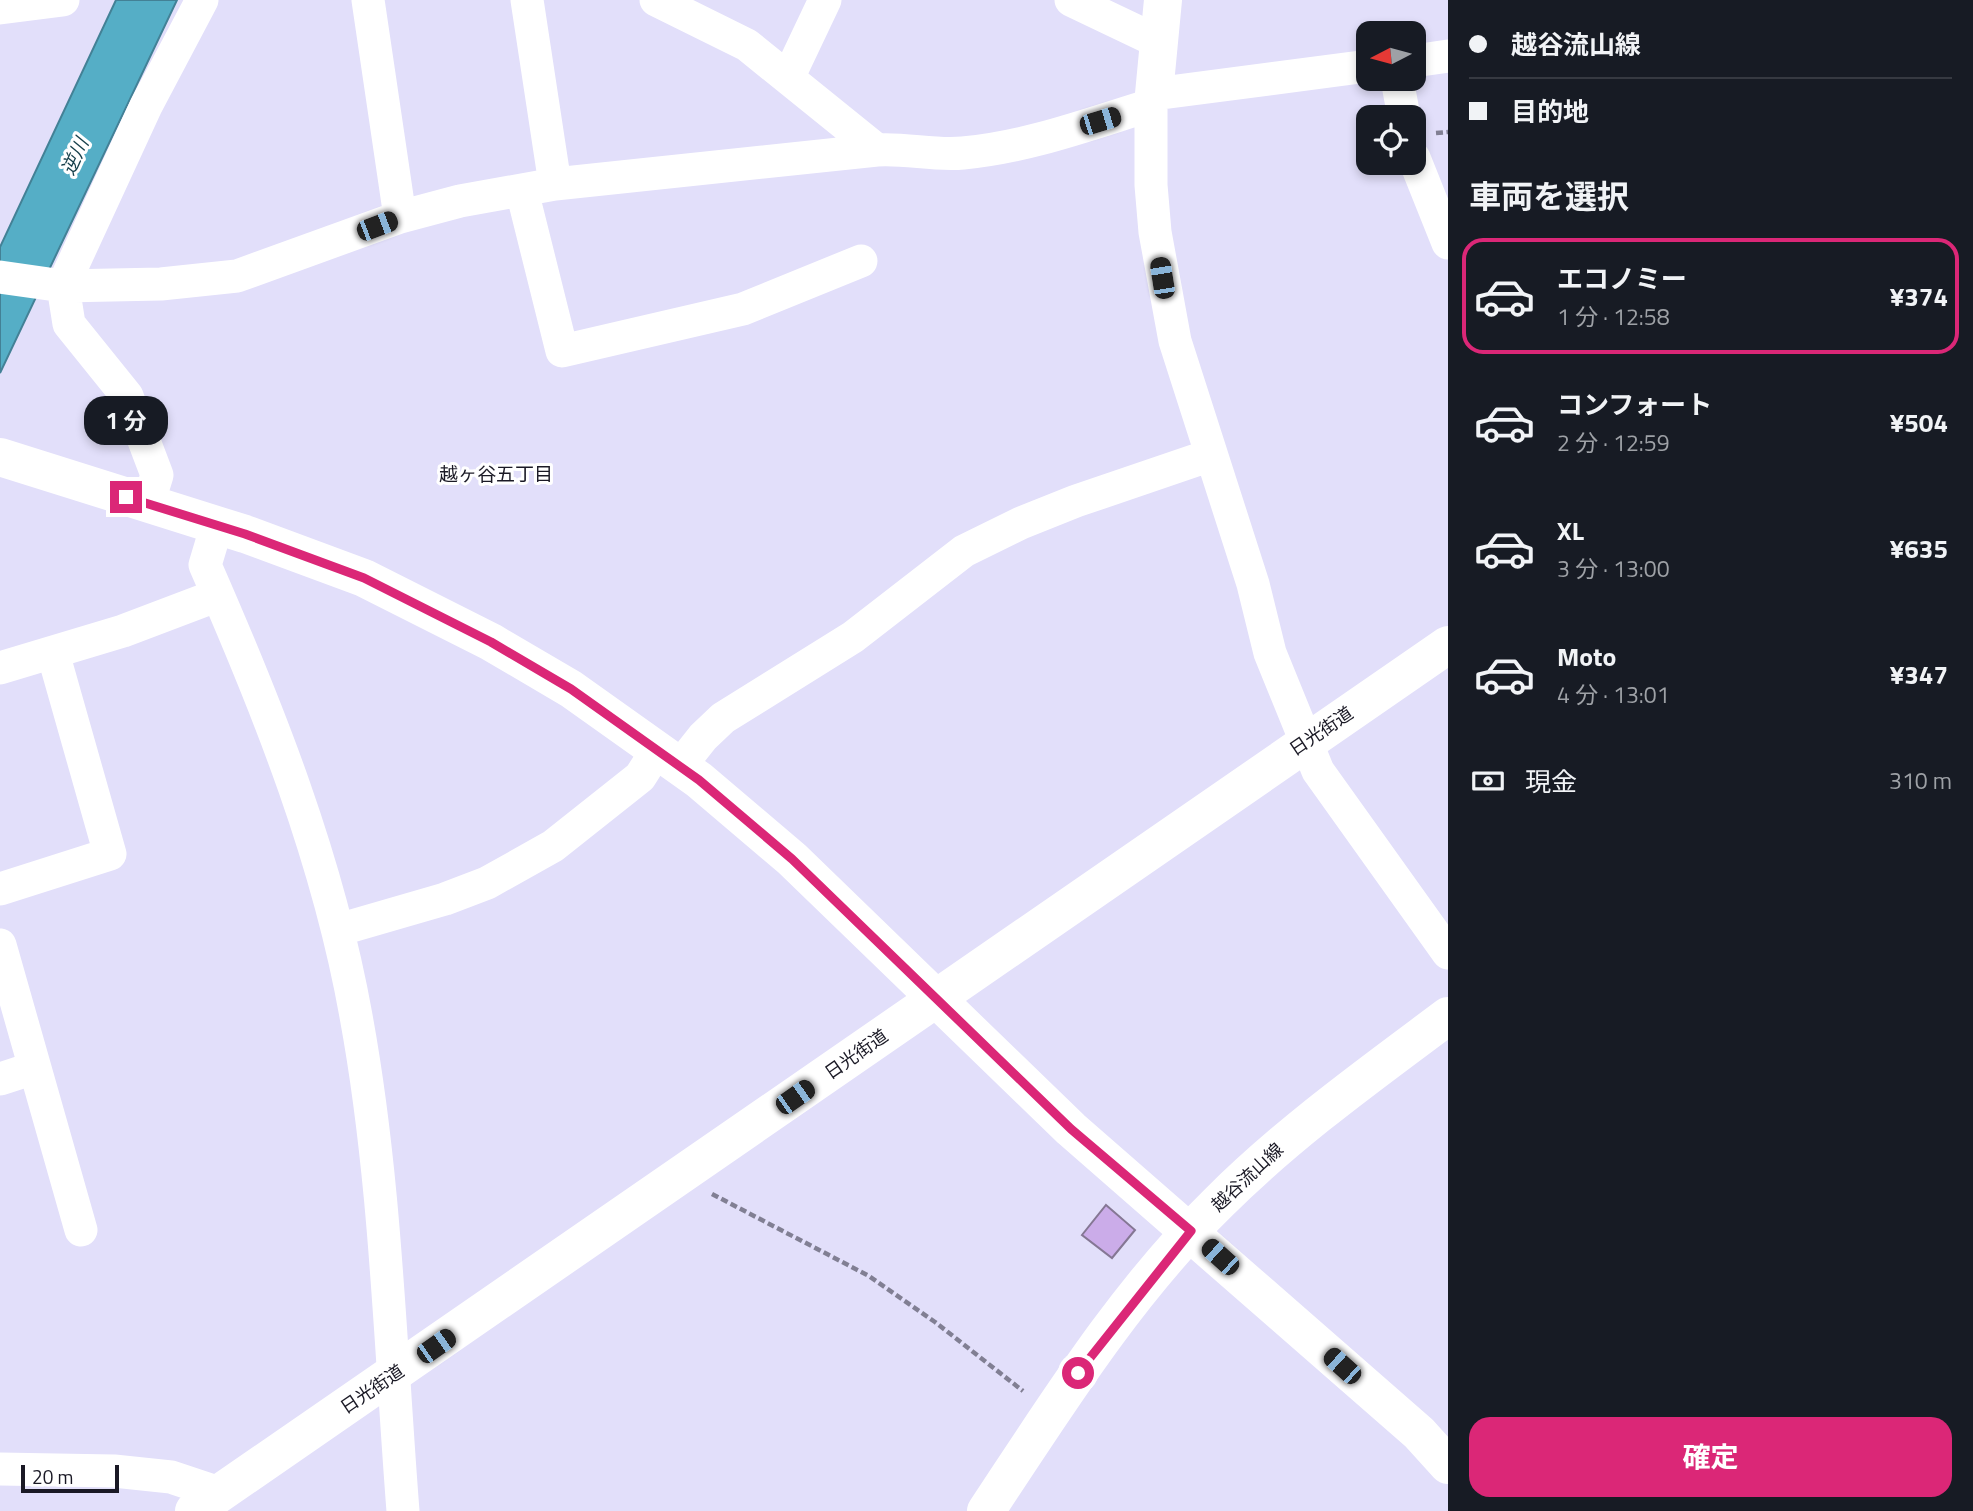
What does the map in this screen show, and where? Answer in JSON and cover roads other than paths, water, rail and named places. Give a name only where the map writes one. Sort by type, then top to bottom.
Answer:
[{"type":"main road","points":[[1153,99],[1163,0]]},
{"type":"main road","points":[[1,459],[217,525],[364,578],[491,642],[571,689],[669,758],[792,859],[1071,1129],[1191,1231],[1419,1433],[1448,1465]]},
{"type":"main road","name":"日光街道","points":[[207,1502],[1448,645]]},
{"type":"main road","name":"越谷流山線","points":[[986,1511],[1092,1353],[1191,1231],[1284,1142],[1448,1016]]},
{"type":"street","points":[[0,8],[62,0]]},
{"type":"street","points":[[52,284],[202,0]]},
{"type":"street","points":[[369,0],[400,216]]},
{"type":"street","points":[[527,0],[555,184]]},
{"type":"street","points":[[656,0],[747,45],[877,150]]},
{"type":"street","points":[[788,78],[825,0]]},
{"type":"street","points":[[1071,0],[1159,42]]},
{"type":"street","points":[[1426,60],[1448,57]]},
{"type":"street","points":[[0,277],[52,284],[161,284],[237,276],[400,216],[460,201],[555,184],[877,150],[959,154],[1012,147],[1153,99],[1356,68]]},
{"type":"street","points":[[1153,99],[1151,185],[1162,278],[1175,341],[1253,584],[1270,653],[1318,771],[1448,953]]},
{"type":"street","points":[[1421,175],[1448,243]]},
{"type":"street","points":[[522,191],[562,351],[743,309],[860,261]]},
{"type":"street","points":[[52,284],[69,324],[127,396],[157,475],[148,504]]},
{"type":"street","points":[[338,930],[445,899],[487,883],[553,846],[640,777],[703,737],[723,718],[853,637],[964,551],[1021,523],[1076,501],[1211,455]]},
{"type":"street","points":[[217,525],[205,565],[303,806],[338,930],[356,1016],[374,1149],[403,1511]]},
{"type":"street","points":[[0,668],[123,632],[218,595]]},
{"type":"street","points":[[0,889],[110,854],[53,653]]},
{"type":"street","points":[[0,945],[81,1230]]},
{"type":"street","points":[[0,1079],[34,1068]]},
{"type":"street","points":[[0,1469],[114,1471],[171,1477],[207,1502]]},
{"type":"water","name":"逆川","points":[[116,0],[177,0],[0,373],[0,247]]},
{"type":"district","name":"越ヶ谷五丁目","points":[[496,473]]}]
